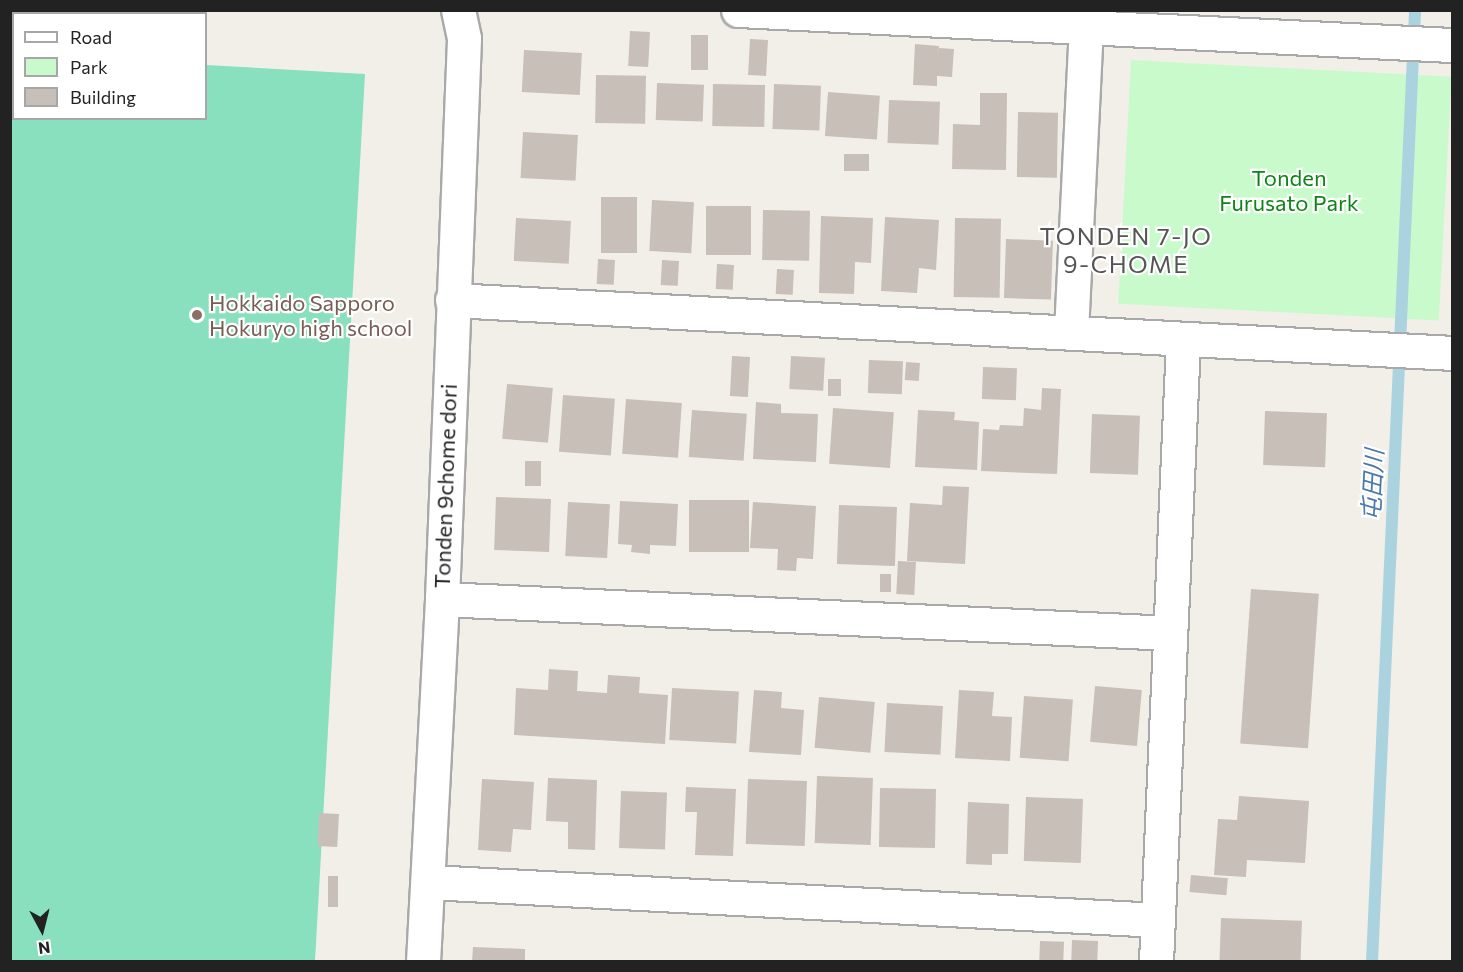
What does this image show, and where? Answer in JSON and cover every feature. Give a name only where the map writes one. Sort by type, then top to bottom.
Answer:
[{"type":"street","name":"Tonden 9chome dori","points":[[423,962],[429,882],[442,599],[464,38],[458,10]]},
{"type":"street","points":[[738,10],[1087,19],[1452,45]]},
{"type":"street","points":[[1071,332],[1087,19]]},
{"type":"street","points":[[452,300],[1071,332],[1183,340],[1448,352]]},
{"type":"street","points":[[1156,962],[1183,340]]},
{"type":"street","points":[[442,599],[1170,633]]},
{"type":"street","points":[[429,882],[1158,920]]},
{"type":"green space","name":"Hokkaido Sapporo Hokuryo high school","points":[[10,54],[12,54],[12,120],[207,120],[207,65],[365,74],[315,961],[11,961]]},
{"type":"green space","name":"Tonden Furusato Park","points":[[1131,60],[1452,77],[1439,320],[1118,304]]},
{"type":"building","points":[[630,31],[650,32],[648,67],[628,66]]},
{"type":"building","points":[[691,35],[708,35],[708,70],[691,70]]},
{"type":"building","points":[[750,39],[768,40],[766,76],[748,75]]},
{"type":"building","points":[[915,44],[939,46],[938,57],[939,48],[954,49],[952,77],[937,76],[937,86],[913,85]]},
{"type":"building","points":[[524,50],[582,53],[580,95],[522,92]]},
{"type":"building","points":[[596,75],[646,76],[645,124],[595,123]]},
{"type":"building","points":[[657,83],[704,85],[703,122],[656,120]]},
{"type":"building","points":[[713,84],[765,85],[764,127],[712,126]]},
{"type":"building","points":[[774,84],[821,86],[819,131],[772,129]]},
{"type":"building","points":[[828,92],[880,96],[877,140],[825,136]]},
{"type":"building","points":[[980,93],[1007,93],[1006,170],[952,169],[953,124],[980,125]]},
{"type":"building","points":[[889,100],[940,102],[938,145],[887,143]]},
{"type":"building","points":[[1018,112],[1058,113],[1057,178],[1017,177]]},
{"type":"building","points":[[523,132],[578,135],[576,181],[521,178]]},
{"type":"building","points":[[844,154],[869,154],[869,171],[844,171]]},
{"type":"building","points":[[601,197],[637,197],[637,253],[601,253]]},
{"type":"building","points":[[652,200],[694,202],[691,253],[649,251]]},
{"type":"building","points":[[706,206],[751,206],[751,255],[706,255]]},
{"type":"building","points":[[763,210],[810,211],[809,261],[762,260]]},
{"type":"building","points":[[821,216],[873,218],[871,263],[855,262],[854,294],[819,293]]},
{"type":"building","points":[[885,217],[939,220],[936,270],[919,268],[917,293],[881,291]]},
{"type":"building","points":[[516,218],[571,221],[569,264],[514,261]]},
{"type":"building","points":[[955,218],[1001,219],[1000,298],[954,297]]},
{"type":"building","points":[[1006,239],[1053,241],[1051,300],[1004,298]]},
{"type":"building","points":[[598,259],[615,260],[614,285],[597,284]]},
{"type":"building","points":[[662,260],[679,261],[678,286],[661,285]]},
{"type":"building","points":[[717,264],[734,265],[733,290],[716,289]]},
{"type":"building","points":[[777,269],[794,270],[793,295],[776,294]]},
{"type":"building","points":[[732,356],[750,357],[748,397],[730,396]]},
{"type":"building","points":[[791,356],[825,358],[823,391],[789,389]]},
{"type":"building","points":[[869,360],[903,361],[902,394],[868,393]]},
{"type":"building","points":[[906,362],[920,363],[919,381],[905,380]]},
{"type":"building","points":[[983,367],[1017,368],[1016,400],[982,399]]},
{"type":"building","points":[[828,379],[841,379],[841,396],[828,396]]},
{"type":"building","points":[[507,384],[553,388],[548,443],[502,439]]},
{"type":"building","points":[[1042,388],[1061,389],[1057,474],[981,471],[983,429],[999,430],[1000,425],[1023,426],[1024,408],[1041,410]]},
{"type":"building","points":[[563,395],[615,399],[611,455],[559,452]]},
{"type":"building","points":[[626,399],[682,403],[678,458],[622,454]]},
{"type":"building","points":[[756,402],[781,404],[781,413],[818,414],[816,462],[753,459]]},
{"type":"building","points":[[833,408],[894,412],[890,468],[829,464]]},
{"type":"building","points":[[692,410],[747,414],[744,461],[689,457]]},
{"type":"building","points":[[918,410],[955,412],[954,420],[979,422],[977,470],[915,467]]},
{"type":"building","points":[[1265,411],[1327,413],[1325,467],[1263,465]]},
{"type":"building","points":[[1092,414],[1140,416],[1138,475],[1090,473]]},
{"type":"building","points":[[525,461],[541,461],[541,486],[525,486]]},
{"type":"building","points":[[943,486],[969,487],[965,564],[907,561],[910,503],[942,505]]},
{"type":"building","points":[[496,497],[551,499],[549,552],[494,550]]},
{"type":"building","points":[[689,500],[749,500],[749,552],[689,552]]},
{"type":"building","points":[[620,501],[678,504],[676,546],[650,545],[650,554],[631,552],[632,545],[618,544]]},
{"type":"building","points":[[568,502],[610,504],[607,558],[565,556]]},
{"type":"building","points":[[753,502],[816,506],[813,559],[797,558],[796,571],[777,570],[778,549],[750,548]]},
{"type":"building","points":[[839,505],[897,507],[895,566],[837,564]]},
{"type":"building","points":[[898,561],[916,562],[914,595],[896,594]]},
{"type":"building","points":[[880,574],[891,574],[891,592],[880,592]]},
{"type":"building","points":[[1251,589],[1319,594],[1308,748],[1240,744]]},
{"type":"building","points":[[549,669],[578,671],[577,691],[607,693],[608,675],[640,677],[639,693],[668,695],[665,744],[514,735],[516,688],[548,690]]},
{"type":"building","points":[[1095,686],[1142,690],[1137,746],[1090,742]]},
{"type":"building","points":[[672,688],[739,692],[736,743],[669,740]]},
{"type":"building","points":[[754,690],[782,692],[781,708],[804,710],[801,755],[749,752]]},
{"type":"building","points":[[959,690],[994,692],[992,716],[1012,717],[1010,761],[955,758]]},
{"type":"building","points":[[1024,696],[1073,699],[1069,761],[1020,758]]},
{"type":"building","points":[[819,697],[875,702],[870,753],[815,748]]},
{"type":"building","points":[[887,703],[943,706],[940,755],[884,752]]},
{"type":"building","points":[[817,776],[873,778],[871,845],[815,843]]},
{"type":"building","points":[[548,778],[597,780],[595,850],[568,849],[568,822],[546,821]]},
{"type":"building","points":[[482,779],[534,782],[531,830],[513,829],[511,852],[478,850]]},
{"type":"building","points":[[748,779],[807,781],[805,846],[746,844]]},
{"type":"building","points":[[686,787],[736,789],[733,856],[695,855],[697,812],[685,812]]},
{"type":"building","points":[[880,788],[936,789],[935,848],[879,847]]},
{"type":"building","points":[[621,791],[667,793],[665,850],[619,848]]},
{"type":"building","points":[[1239,796],[1309,801],[1305,863],[1247,860],[1246,877],[1214,875],[1218,819],[1237,820]]},
{"type":"building","points":[[1026,797],[1083,799],[1081,863],[1024,861]]},
{"type":"building","points":[[968,802],[1009,804],[1008,854],[992,854],[992,865],[966,864]]},
{"type":"building","points":[[319,813],[339,814],[337,847],[317,846]]},
{"type":"building","points":[[1191,875],[1228,878],[1226,895],[1190,892]]},
{"type":"building","points":[[328,876],[338,876],[338,907],[328,907]]},
{"type":"building","points":[[1221,918],[1302,921],[1301,962],[1219,962]]},
{"type":"building","points":[[1072,940],[1098,941],[1097,962],[1071,962]]},
{"type":"building","points":[[1040,941],[1064,942],[1063,962],[1039,962]]},
{"type":"building","points":[[473,947],[525,949],[525,962],[472,962]]},
{"type":"waterway","name":"屯田川","points":[[1372,962],[1415,10]]},
{"type":"place","name":"Hokkaido Sapporo Hokuryo high school","points":[[197,315]]},
{"type":"district","name":"TONDEN 7-JO 9-CHOME","points":[[1126,250]]}]
